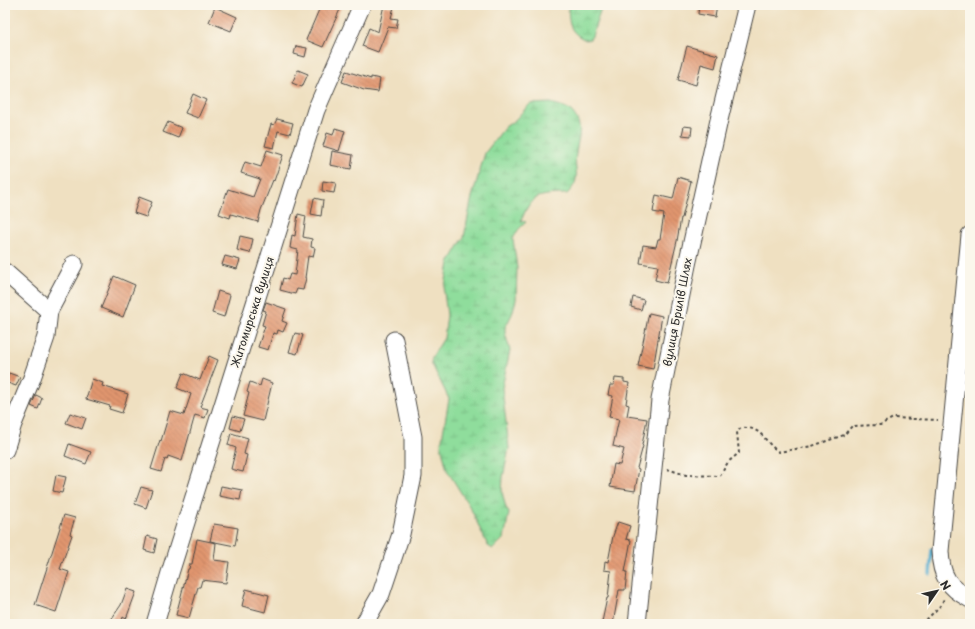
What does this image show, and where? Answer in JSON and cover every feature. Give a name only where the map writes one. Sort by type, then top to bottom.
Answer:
[{"type":"street","name":"Житомирська вулиця","points":[[155,624],[316,110],[362,5]]},
{"type":"street","name":"вулиця Брилів Шлях","points":[[637,624],[660,400],[684,280],[719,120],[747,5]]},
{"type":"street","points":[[970,235],[940,550],[941,566],[950,586],[960,594],[970,599]]},
{"type":"street","points":[[5,450],[13,424],[32,378],[46,336],[49,311],[74,264]]},
{"type":"street","points":[[5,272],[49,311]]},
{"type":"street","points":[[364,624],[381,594],[401,534],[413,476],[413,437],[394,340]]},
{"type":"path","points":[[653,463],[686,475],[720,476],[728,462],[739,453],[737,432],[742,428],[750,427],[759,432],[768,440],[773,448],[779,452],[812,446],[844,435],[852,426],[880,426],[893,418],[935,419],[943,421]]},
{"type":"path","points":[[922,624],[941,605],[950,586]]},
{"type":"green space","points":[[568,5],[602,5],[590,39],[586,40],[580,37],[573,30],[569,22]]},
{"type":"green space","points":[[551,103],[571,111],[578,122],[580,131],[575,159],[576,179],[572,188],[567,194],[546,195],[538,197],[530,203],[521,221],[526,222],[518,230],[513,239],[517,268],[516,300],[512,314],[505,328],[510,350],[502,388],[509,448],[503,477],[502,492],[506,508],[509,513],[504,538],[493,549],[488,546],[471,509],[447,470],[441,445],[449,399],[431,362],[432,357],[444,338],[447,315],[444,292],[449,263],[464,237],[472,197],[485,153],[505,127],[514,121],[530,104]]},
{"type":"building","points":[[321,5],[342,5],[323,47],[306,40]]},
{"type":"building","points":[[384,5],[394,7],[391,18],[398,19],[396,28],[388,27],[378,52],[362,46],[369,28],[378,32]]},
{"type":"building","points":[[699,5],[717,6],[715,17],[698,14]]},
{"type":"building","points":[[215,7],[237,17],[231,31],[209,22]]},
{"type":"building","points":[[296,46],[307,48],[305,57],[294,54]]},
{"type":"building","points":[[687,46],[718,55],[715,68],[701,64],[696,85],[678,80]]},
{"type":"building","points":[[298,70],[308,74],[302,87],[292,83]]},
{"type":"building","points":[[346,71],[371,79],[371,77],[380,79],[378,92],[364,90],[342,82]]},
{"type":"building","points":[[193,94],[206,100],[198,118],[185,113]]},
{"type":"building","points":[[277,119],[293,123],[290,134],[278,131],[274,148],[265,146],[271,124],[274,125]]},
{"type":"building","points":[[168,122],[182,128],[178,138],[163,132]]},
{"type":"building","points":[[684,126],[692,127],[691,136],[682,135]]},
{"type":"building","points":[[335,128],[345,131],[339,151],[323,146],[327,133],[333,135]]},
{"type":"building","points":[[267,150],[283,155],[274,181],[273,180],[261,210],[258,222],[231,214],[230,218],[219,214],[228,189],[253,197],[260,179],[241,173],[245,162],[261,167]]},
{"type":"building","points":[[332,151],[353,155],[351,169],[330,165]]},
{"type":"building","points":[[678,177],[691,181],[681,218],[667,283],[655,280],[658,266],[640,263],[643,245],[656,247],[658,239],[660,239],[664,214],[653,212],[656,195],[673,199]]},
{"type":"building","points":[[323,181],[336,183],[334,193],[322,191]]},
{"type":"building","points":[[139,197],[152,202],[146,217],[134,213]]},
{"type":"building","points":[[314,198],[323,200],[321,216],[311,214]]},
{"type":"building","points":[[298,214],[306,216],[303,237],[312,239],[311,247],[315,248],[313,257],[308,256],[306,278],[303,290],[297,289],[295,294],[280,290],[283,278],[288,280],[290,274],[295,275],[298,250],[290,248],[292,235],[295,236]]},
{"type":"building","points":[[240,236],[253,239],[250,253],[237,250]]},
{"type":"building","points":[[225,256],[240,260],[237,269],[222,265]]},
{"type":"building","points":[[114,276],[135,285],[123,317],[101,308]]},
{"type":"building","points":[[218,291],[230,295],[224,317],[212,313]]},
{"type":"building","points":[[633,297],[644,300],[641,310],[631,307]]},
{"type":"building","points":[[266,302],[286,309],[282,321],[287,323],[283,332],[278,330],[277,334],[273,333],[268,350],[258,347],[265,326],[262,325],[266,311],[263,310]]},
{"type":"building","points":[[649,313],[662,316],[653,369],[638,366]]},
{"type":"building","points":[[295,333],[303,335],[297,354],[289,352]]},
{"type":"building","points":[[209,356],[218,360],[200,407],[208,409],[205,418],[195,415],[182,461],[168,456],[167,460],[165,459],[161,472],[151,469],[170,411],[184,415],[191,394],[177,388],[183,373],[200,380]]},
{"type":"building","points":[[9,373],[20,377],[16,386],[5,382]]},
{"type":"building","points":[[615,378],[624,379],[624,382],[629,383],[626,404],[629,405],[627,416],[647,419],[643,446],[637,468],[639,469],[635,491],[610,487],[614,464],[620,465],[624,449],[613,446],[619,419],[609,417],[613,396],[608,395],[610,385],[614,385]]},
{"type":"building","points":[[92,379],[103,383],[102,386],[128,394],[122,413],[109,409],[110,406],[86,399]]},
{"type":"building","points":[[262,379],[272,383],[263,421],[243,416],[249,393],[247,392],[250,382],[260,386]]},
{"type":"building","points":[[36,395],[42,398],[38,409],[31,406]]},
{"type":"building","points":[[70,413],[86,418],[82,429],[66,423]]},
{"type":"building","points":[[233,416],[244,419],[240,431],[230,428]]},
{"type":"building","points":[[231,433],[248,438],[244,454],[247,455],[243,472],[231,469],[236,448],[228,445]]},
{"type":"building","points":[[69,444],[91,452],[86,464],[65,456]]},
{"type":"building","points":[[56,475],[66,477],[62,493],[53,491]]},
{"type":"building","points":[[221,486],[242,490],[240,500],[219,496]]},
{"type":"building","points":[[141,487],[152,490],[146,508],[135,504]]},
{"type":"building","points":[[64,515],[75,518],[70,534],[72,535],[60,569],[69,572],[56,612],[35,605]]},
{"type":"building","points":[[618,522],[630,526],[626,539],[631,540],[625,572],[627,572],[625,590],[619,590],[613,624],[611,624],[602,622],[608,598],[611,571],[604,570],[605,561],[608,562],[613,536]]},
{"type":"building","points":[[214,524],[238,528],[235,546],[210,541]]},
{"type":"building","points":[[147,536],[157,539],[154,553],[144,550]]},
{"type":"building","points":[[197,539],[216,543],[214,560],[229,562],[226,583],[202,580],[200,587],[198,587],[189,618],[176,615],[188,569],[190,564],[192,564]]},
{"type":"building","points":[[127,589],[136,592],[126,619],[123,617],[121,624],[108,624],[121,605]]},
{"type":"building","points":[[246,589],[269,595],[265,612],[242,606]]},
{"type":"waterway","points":[[930,574],[932,549]]}]
